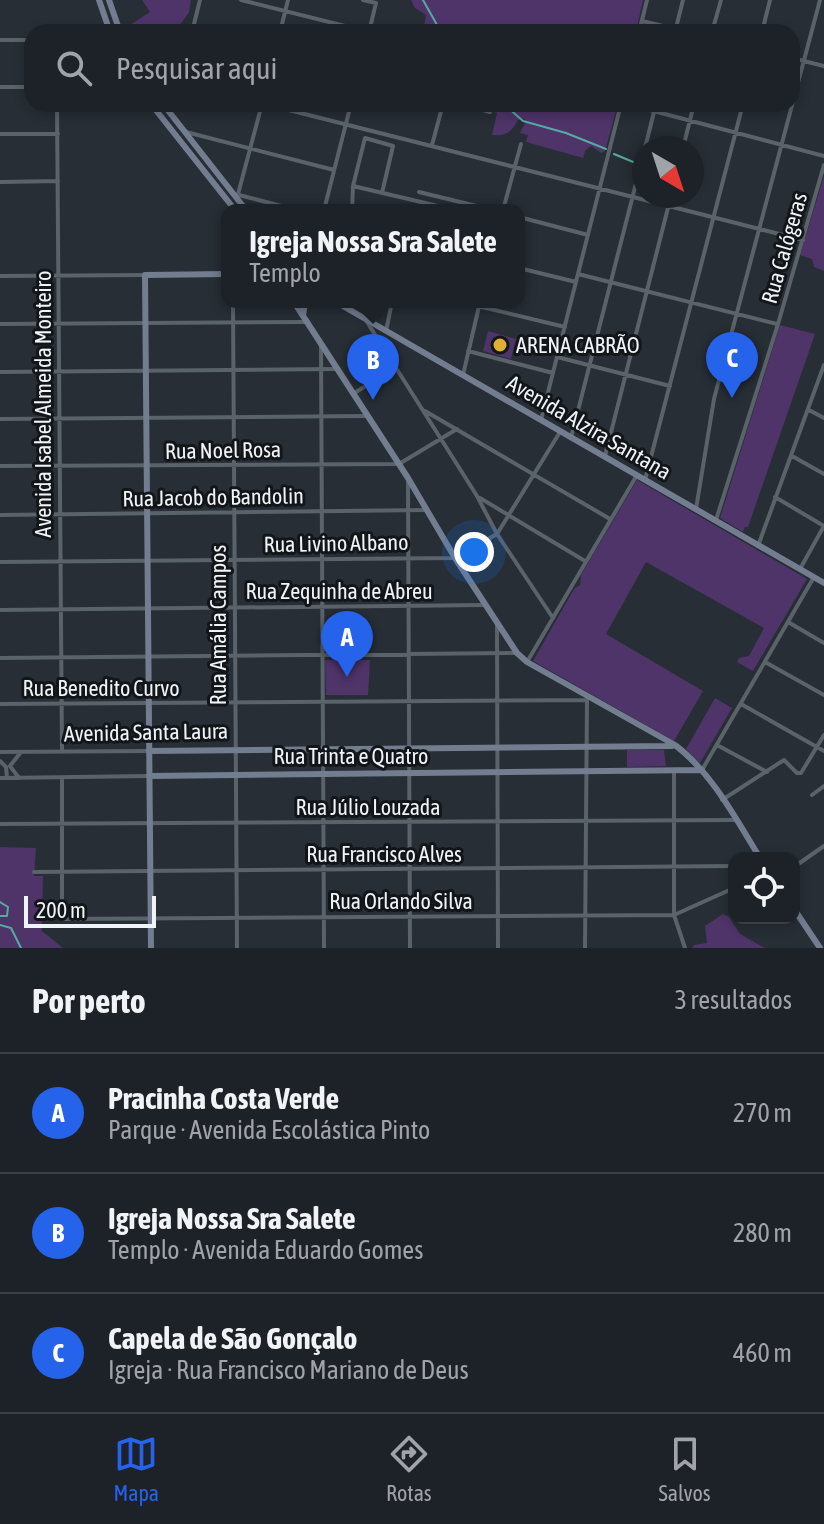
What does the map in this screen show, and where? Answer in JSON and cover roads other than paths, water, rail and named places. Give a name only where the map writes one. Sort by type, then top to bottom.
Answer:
[{"type":"street","points":[[99,0],[107,24]]},
{"type":"street","points":[[194,24],[200,0]]},
{"type":"street","points":[[241,0],[337,24]]},
{"type":"street","points":[[282,24],[288,0]]},
{"type":"street","points":[[363,0],[376,1],[371,24]]},
{"type":"street","points":[[641,24],[647,0]]},
{"type":"street","points":[[677,24],[683,0]]},
{"type":"street","points":[[714,24],[721,0]]},
{"type":"street","points":[[764,24],[770,0]]},
{"type":"street","points":[[800,76],[820,0]]},
{"type":"street","points":[[109,1],[117,24]]},
{"type":"street","points":[[642,21],[653,24]]},
{"type":"street","points":[[0,40],[24,40]]},
{"type":"street","points":[[800,60],[824,66]]},
{"type":"street","points":[[0,87],[24,87]]},
{"type":"street","name":"Avenida Isabel Almeida Monteiro","points":[[57,112],[62,751]]},
{"type":"street","points":[[157,112],[229,204]]},
{"type":"street","points":[[169,112],[242,204]]},
{"type":"street","points":[[238,197],[262,112]]},
{"type":"street","points":[[297,112],[632,196],[571,438]]},
{"type":"street","points":[[326,204],[349,112]]},
{"type":"street","points":[[432,145],[441,112]]},
{"type":"street","points":[[541,420],[619,112]]},
{"type":"street","points":[[648,136],[655,112]]},
{"type":"street","points":[[659,112],[824,156]]},
{"type":"street","points":[[686,136],[692,112]]},
{"type":"street","points":[[645,480],[741,112]]},
{"type":"street","points":[[696,509],[714,399],[790,112]]},
{"type":"street","points":[[184,132],[334,170]]},
{"type":"street","points":[[0,134],[58,134]]},
{"type":"street","points":[[352,204],[353,186],[364,139],[367,138],[393,146],[382,193]]},
{"type":"street","points":[[504,204],[521,144]]},
{"type":"street","name":"Rua Calógeras","points":[[715,522],[778,324],[824,165]]},
{"type":"street","points":[[0,182],[58,181]]},
{"type":"street","points":[[353,186],[432,204]]},
{"type":"street","points":[[419,192],[468,204]]},
{"type":"street","points":[[238,197],[270,204]]},
{"type":"street","points":[[417,204],[418,200]]},
{"type":"street","points":[[605,456],[667,208]]},
{"type":"street","points":[[680,208],[803,240]]},
{"type":"street","points":[[525,219],[588,235]]},
{"type":"street","points":[[525,269],[576,282]]},
{"type":"street","points":[[0,276],[221,274]]},
{"type":"street","points":[[578,274],[778,324]]},
{"type":"street","points":[[145,275],[151,948]]},
{"type":"street","name":"Rua Amália Campos","points":[[233,308],[237,948]]},
{"type":"street","points":[[298,308],[517,653],[587,699],[675,745],[702,770],[756,852]]},
{"type":"street","points":[[305,308],[305,319]]},
{"type":"street","name":"Avenida Alzira Santana","points":[[347,308],[824,583]]},
{"type":"street","points":[[386,331],[391,308]]},
{"type":"street","points":[[463,375],[478,308]]},
{"type":"street","points":[[494,308],[565,327]]},
{"type":"street","points":[[0,324],[305,319]]},
{"type":"street","points":[[366,319],[477,496],[497,534],[553,618]]},
{"type":"street","points":[[321,344],[324,948]]},
{"type":"street","points":[[468,351],[553,373]]},
{"type":"street","points":[[557,357],[670,386]]},
{"type":"street","points":[[758,546],[824,366]]},
{"type":"street","points":[[353,394],[395,367]]},
{"type":"street","points":[[0,372],[337,369]]},
{"type":"street","points":[[422,410],[610,519]]},
{"type":"street","points":[[809,410],[824,418]]},
{"type":"street","points":[[0,419],[368,415]]},
{"type":"street","points":[[399,464],[457,429]]},
{"type":"street","points":[[455,558],[497,534],[560,432]]},
{"type":"street","points":[[792,456],[824,474]]},
{"type":"street","name":"Rua Noel Rosa","points":[[0,466],[399,464]]},
{"type":"street","points":[[527,662],[637,475]]},
{"type":"street","points":[[408,478],[410,948]]},
{"type":"street","points":[[477,496],[585,561]]},
{"type":"street","points":[[775,497],[824,526],[800,569]]},
{"type":"street","name":"Rua Jacob do Bandolin","points":[[0,515],[427,510]]},
{"type":"street","name":"Rua Livino Albano","points":[[0,562],[455,558]]},
{"type":"street","points":[[702,770],[814,577]]},
{"type":"street","name":"Rua Zequinha de Abreu","points":[[0,610],[485,605]]},
{"type":"street","points":[[788,622],[824,643]]},
{"type":"street","points":[[497,623],[498,948]]},
{"type":"street","points":[[0,658],[517,653]]},
{"type":"street","points":[[765,662],[824,695]]},
{"type":"street","points":[[585,948],[587,699]]},
{"type":"street","name":"Rua Benedito Curvo","points":[[0,704],[587,699]]},
{"type":"street","points":[[741,704],[824,751]]},
{"type":"street","points":[[722,800],[784,760],[795,772],[801,773],[824,735]]},
{"type":"street","name":"Avenida Santa Laura","points":[[0,752],[675,745]]},
{"type":"street","points":[[717,745],[767,772]]},
{"type":"street","points":[[7,778],[8,766],[21,752]]},
{"type":"street","points":[[0,761],[19,778]]},
{"type":"street","name":"Rua Trinta e Quatro","points":[[0,778],[702,770]]},
{"type":"street","points":[[674,772],[674,915],[685,948]]},
{"type":"street","points":[[62,778],[62,872]]},
{"type":"street","points":[[812,795],[824,786]]},
{"type":"street","name":"Rua Júlio Louzada","points":[[0,824],[735,820]]},
{"type":"street","points":[[800,863],[824,846]]},
{"type":"street","name":"Rua Francisco Alves","points":[[34,872],[728,866]]},
{"type":"street","name":"Rua Orlando Silva","points":[[62,872],[62,919],[674,915],[728,891]]},
{"type":"street","points":[[800,918],[820,948]]},
{"type":"waterway","points":[[423,0],[436,24]]},
{"type":"waterway","points":[[513,112],[523,121],[606,149]]},
{"type":"waterway","points":[[614,154],[632,162]]},
{"type":"waterway","points":[[0,902],[8,907],[7,916],[0,916]]},
{"type":"waterway","points":[[0,925],[11,928],[21,948]]},
{"type":"place","name":"ARENA CABRÃO","points":[[500,345]]},
{"type":"place","name":"Capela de São Gonçalo","points":[[732,398]]},
{"type":"place","name":"Igreja Nossa Sra Salete","points":[[373,400]]},
{"type":"place","name":"Pracinha Costa Verde","points":[[347,677]]}]
